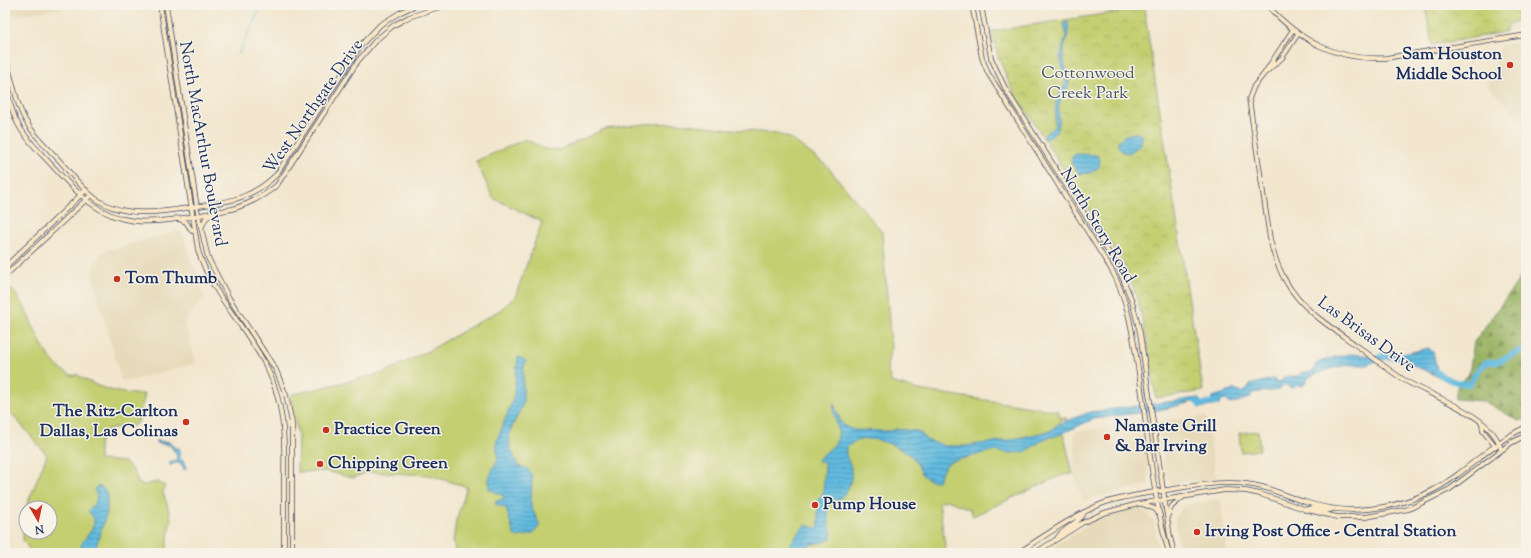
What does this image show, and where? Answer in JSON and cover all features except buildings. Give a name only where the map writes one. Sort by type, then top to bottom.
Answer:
[{"type":"main road","name":"North MacArthur Boulevard","points":[[160,5],[194,235],[202,264],[217,293],[266,366],[279,398],[284,425],[285,445],[284,553]]},
{"type":"main road","name":"North MacArthur Boulevard","points":[[166,5],[200,230],[208,258],[223,288],[276,370],[286,396],[292,423],[292,553]]},
{"type":"main road","name":"West Northgate Drive","points":[[5,59],[21,112],[26,121],[37,137],[91,195],[103,203],[118,209],[134,212],[153,212],[191,208],[240,199],[260,189],[268,182],[279,170],[361,45],[380,25],[416,5]]},
{"type":"main road","name":"West Northgate Drive","points":[[5,84],[10,106],[19,126],[80,195],[101,211],[134,221],[152,221],[217,211],[242,206],[262,196],[277,185],[358,61],[376,40],[394,25],[409,17],[446,5]]},
{"type":"main road","name":"North Story Road","points":[[972,5],[982,58],[988,73],[1111,269],[1123,294],[1129,316],[1160,516],[1169,553]]},
{"type":"main road","name":"North Story Road","points":[[981,5],[992,58],[1006,90],[1118,267],[1128,288],[1136,314],[1153,415],[1167,519],[1174,553]]},
{"type":"main road","points":[[1267,5],[1292,30],[1317,45],[1335,51],[1378,58],[1526,35]]},
{"type":"main road","name":"Las Brisas Drive","points":[[1292,30],[1264,74],[1254,86],[1249,104],[1273,254],[1285,282],[1312,314],[1404,380],[1469,413],[1482,424],[1490,428],[1500,442]]},
{"type":"main road","name":"Las Brisas Drive","points":[[1264,74],[1274,67],[1282,58],[1298,34]]},
{"type":"main road","points":[[1015,118],[1022,114]]},
{"type":"main road","points":[[184,160],[189,158]]},
{"type":"main road","points":[[5,267],[86,190]]},
{"type":"main road","points":[[5,276],[91,195]]},
{"type":"main road","points":[[200,230],[202,223],[206,218],[217,211]]},
{"type":"main road","points":[[176,217],[186,222],[194,235]]},
{"type":"main road","points":[[217,293],[223,288]]},
{"type":"main road","points":[[1129,316],[1136,314]]},
{"type":"main road","name":"Las Brisas Drive","points":[[1482,424],[1483,431],[1494,445],[1501,450]]},
{"type":"main road","points":[[1018,553],[1084,512],[1110,501],[1156,492],[1221,483],[1242,483],[1262,487],[1306,503],[1333,509],[1355,510],[1381,508],[1418,497],[1449,481],[1494,445],[1526,427]]},
{"type":"main road","points":[[1035,553],[1096,516],[1138,504],[1225,490],[1246,491],[1260,494],[1305,510],[1330,516],[1355,517],[1383,515],[1409,510],[1450,489],[1501,450],[1526,435]]},
{"type":"main road","points":[[1500,442],[1501,450]]},
{"type":"main road","points":[[1150,451],[1157,450]]},
{"type":"main road","points":[[1167,519],[1172,506],[1185,496]]},
{"type":"main road","points":[[1138,504],[1155,509],[1160,516]]},
{"type":"main road","points":[[1305,510],[1310,508],[1327,511],[1333,509]]},
{"type":"main road","points":[[1056,540],[1062,531],[1080,518],[1084,512]]},
{"type":"shaded area","points":[[5,5],[83,5],[5,17]]},
{"type":"shaded area","points":[[1526,15],[1526,29],[1505,32],[1508,25]]},
{"type":"shaded area","name":"Sam Houston Middle School","points":[[1526,41],[1526,126],[1488,86],[1501,45]]},
{"type":"shaded area","points":[[177,231],[184,235],[191,263],[196,269],[204,298],[184,321],[196,363],[129,381],[121,380],[91,271],[101,252]]},
{"type":"shaded area","points":[[1206,416],[1216,479],[1170,484],[1167,477],[1157,422]]},
{"type":"shaded area","points":[[1143,422],[1149,484],[1083,500],[1074,476],[1075,432]]},
{"type":"shaded area","points":[[1220,499],[1227,553],[1183,553],[1178,543],[1175,519],[1184,505]]},
{"type":"shaded area","points":[[1129,509],[1141,509],[1146,512],[1154,522],[1159,553],[1043,553],[1095,520]]},
{"type":"green space","points":[[1425,5],[1526,5],[1526,15],[1508,25],[1505,32],[1432,45]]},
{"type":"green space","name":"Cottonwood Creek Park","points":[[1144,8],[1203,391],[1156,398],[1141,312],[1123,263],[1011,87],[998,57],[992,31]]},
{"type":"green space","points":[[678,123],[777,134],[790,138],[826,165],[882,232],[891,347],[887,367],[891,382],[918,390],[1058,411],[1060,417],[1067,418],[1066,420],[1060,419],[1073,474],[1062,475],[973,516],[970,509],[947,500],[939,502],[946,553],[456,553],[453,542],[456,521],[467,487],[429,475],[367,472],[353,478],[326,471],[297,472],[298,436],[290,395],[383,373],[428,351],[500,310],[515,297],[542,222],[493,198],[476,161],[526,139],[544,149],[559,150],[604,129],[645,124]]},
{"type":"green space","points":[[1526,270],[1526,419],[1519,421],[1484,401],[1455,399],[1457,387],[1469,374],[1474,342]]},
{"type":"green space","points":[[10,288],[19,298],[26,310],[44,349],[52,361],[62,370],[74,376],[76,374],[100,387],[109,390],[145,394],[138,422],[133,426],[112,428],[102,433],[99,446],[99,460],[125,462],[133,470],[139,484],[144,485],[158,482],[165,486],[163,492],[171,517],[166,553],[32,553],[23,540],[58,540],[58,500],[29,500],[47,455],[5,406],[5,291]]},
{"type":"green space","points":[[1258,431],[1260,450],[1241,452],[1239,433]]},
{"type":"water","points":[[1068,22],[1068,31],[1063,55],[1069,85],[1059,105],[1059,126],[1053,135],[1046,139],[1043,136],[1055,126],[1056,101],[1066,82],[1060,57],[1066,35],[1064,23]]},
{"type":"water","points":[[1136,133],[1142,135],[1139,146],[1129,153],[1123,152],[1118,146],[1118,141],[1126,135]]},
{"type":"water","points":[[1076,154],[1097,155],[1100,160],[1099,167],[1090,173],[1079,174],[1071,163],[1072,157]]},
{"type":"water","points":[[1429,348],[1433,352],[1437,370],[1432,372],[1450,377],[1448,381],[1400,359],[1386,359],[1367,365],[1350,365],[1333,368],[1310,376],[1303,386],[1297,385],[1292,388],[1284,384],[1280,390],[1252,393],[1250,398],[1230,404],[1225,399],[1220,401],[1219,405],[1199,408],[1196,402],[1192,402],[1159,410],[1093,419],[1059,435],[1044,439],[1025,452],[1010,453],[992,451],[949,462],[942,471],[938,481],[931,480],[923,476],[915,460],[906,452],[894,445],[873,439],[854,442],[846,450],[846,456],[850,464],[851,471],[848,489],[840,499],[828,505],[828,521],[831,532],[831,538],[829,541],[812,544],[794,553],[767,553],[767,551],[788,547],[805,525],[816,528],[819,527],[817,502],[823,493],[825,466],[824,462],[819,462],[818,460],[830,449],[838,437],[834,404],[842,425],[853,430],[889,431],[896,429],[916,431],[922,434],[926,440],[945,446],[965,446],[1009,440],[1050,431],[1057,425],[1090,412],[1198,398],[1204,406],[1209,405],[1213,397],[1236,389],[1240,393],[1247,390],[1249,385],[1274,379],[1276,382],[1282,381],[1284,377],[1299,376],[1302,372],[1309,373],[1314,370],[1316,364],[1327,359],[1350,354],[1390,357]]},
{"type":"water","points":[[518,357],[526,361],[523,370],[523,404],[511,429],[509,436],[510,447],[518,466],[528,469],[532,476],[531,507],[540,525],[533,534],[518,537],[514,535],[506,508],[495,504],[496,501],[503,499],[504,496],[489,489],[489,478],[498,458],[496,443],[513,399]]},
{"type":"water","points":[[156,440],[164,442],[168,441],[175,448],[179,448],[181,454],[179,458],[184,462],[186,469],[184,470],[182,465],[178,463],[174,463],[171,466],[169,462],[176,460],[177,455],[170,445],[156,443]]},
{"type":"water","points":[[98,486],[104,489],[107,495],[107,512],[94,553],[80,553],[81,546],[93,527],[93,517],[88,511],[96,501],[97,496],[94,489]]},
{"type":"waterway","points":[[238,55],[262,5]]},
{"type":"waterway","points":[[1430,366],[1447,379],[1469,384],[1478,370],[1487,362],[1497,362],[1520,351],[1526,353]]},
{"type":"waterway","points":[[1381,356],[1401,356]]},
{"type":"waterway","points":[[1197,402],[1200,405],[1216,402]]},
{"type":"place","name":"Sam Houston Middle School","points":[[1510,65]]},
{"type":"place","name":"Tom Thumb","points":[[117,279]]},
{"type":"place","name":"The Ritz-Carlton Dallas, Las Colinas","points":[[186,422]]},
{"type":"place","name":"Practice Green","points":[[326,430]]},
{"type":"place","name":"Namaste Grill & Bar Irving","points":[[1107,437]]},
{"type":"place","name":"Chipping Green","points":[[320,464]]},
{"type":"place","name":"Pump House","points":[[815,505]]},
{"type":"place","name":"Irving Post Office - Central Station","points":[[1197,532]]}]
